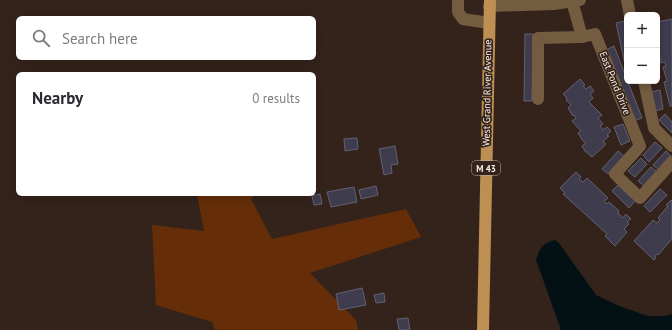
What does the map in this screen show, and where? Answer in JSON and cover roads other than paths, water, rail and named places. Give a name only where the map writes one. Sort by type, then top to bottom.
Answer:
[{"type":"main road","name":"West Grand River Avenue","points":[[483,330],[489,3]]},
{"type":"street","points":[[458,0],[458,12],[463,19],[489,23]]},
{"type":"street","points":[[627,0],[629,12]]},
{"type":"street","points":[[489,3],[575,1],[582,36]]},
{"type":"street","name":"East Pond Drive","points":[[538,99],[538,38],[595,34],[640,146],[615,174],[640,198],[672,162]]},
{"type":"street","points":[[645,84],[654,128],[672,146]]}]
